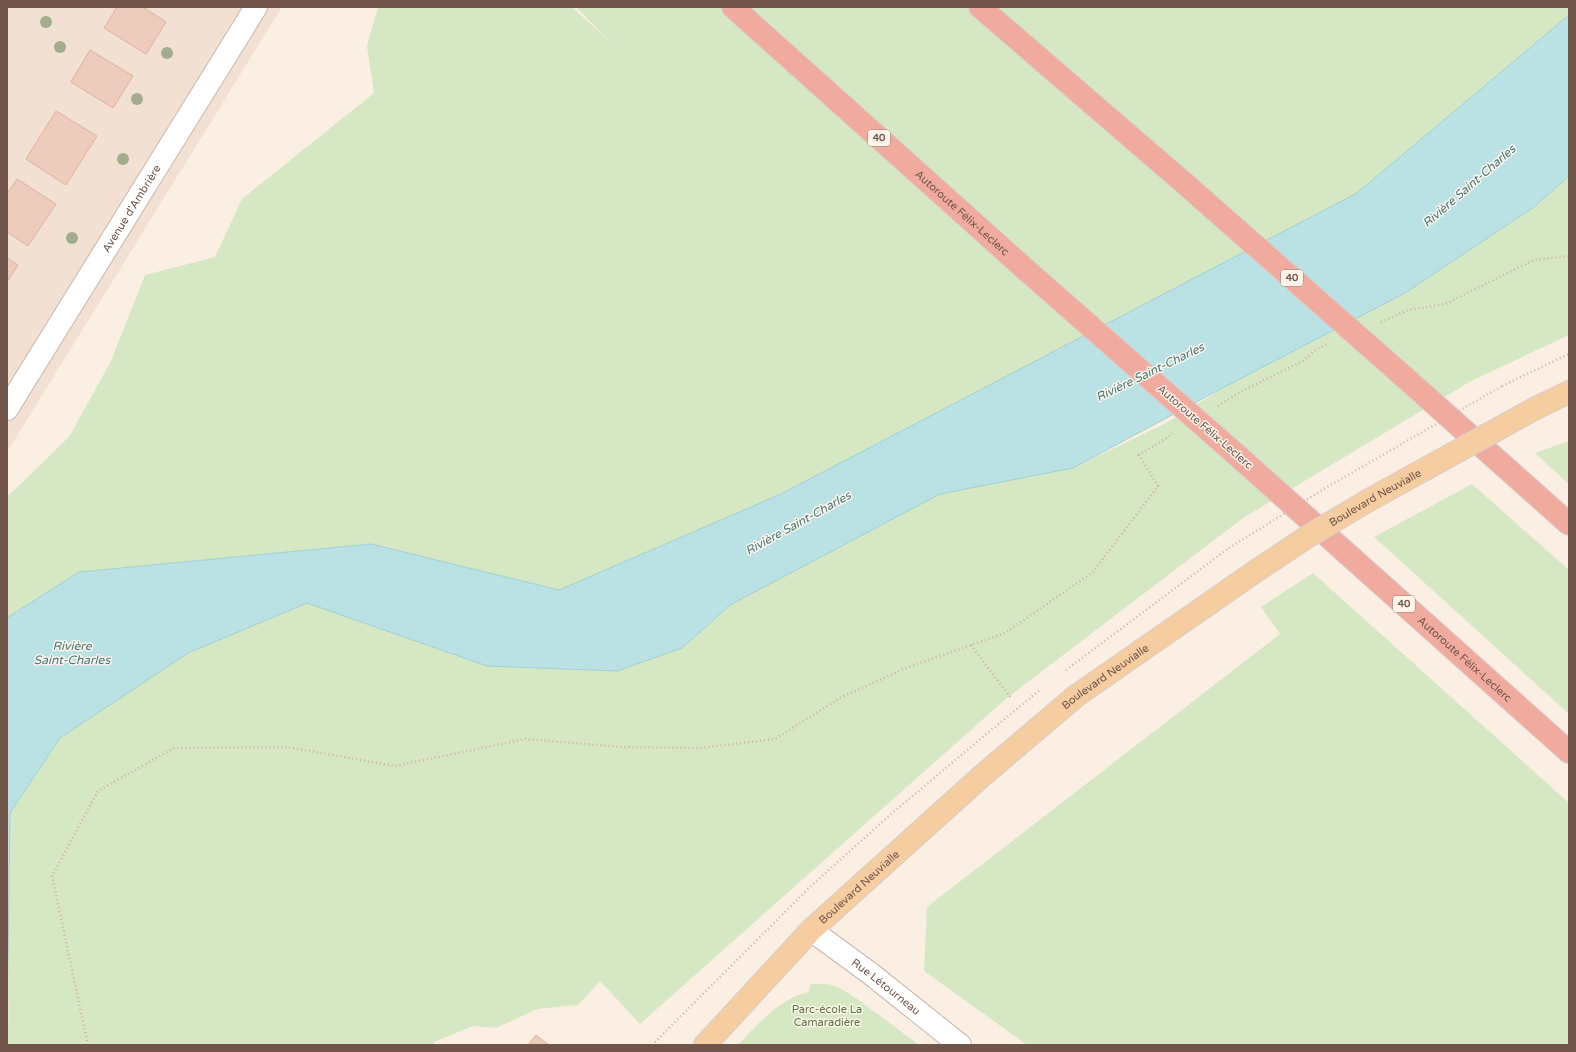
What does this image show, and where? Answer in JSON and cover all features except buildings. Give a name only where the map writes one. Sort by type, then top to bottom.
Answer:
[{"type":"highway","name":"Autoroute Félix-Leclerc","points":[[733,7],[1024,268],[1239,457],[1569,752]]},
{"type":"highway","name":"40","points":[[980,7],[1183,182],[1569,524]]},
{"type":"main road","name":"Boulevard Neuvialle","points":[[705,1045],[810,930],[983,775],[1076,696],[1307,537],[1369,500],[1536,408],[1569,392]]},
{"type":"street","name":"Avenue d'Ambrière","points":[[7,410],[256,7]]},
{"type":"street","name":"Rue Létourneau","points":[[810,930],[871,974],[960,1045]]},
{"type":"path","points":[[1229,548],[1327,487],[1502,386],[1569,354]]},
{"type":"path","points":[[88,1045],[52,876],[98,791],[174,748],[287,748],[395,766],[525,740],[622,747],[700,748],[775,739],[840,698],[906,668],[1005,633],[1093,572],[1158,486],[1139,454]]},
{"type":"path","points":[[971,645],[1011,698]]},
{"type":"shaded area","points":[[7,7],[282,7],[7,452]]},
{"type":"green space","points":[[378,7],[572,7],[612,44],[576,7],[1569,7],[1569,15],[1358,193],[781,494],[559,590],[371,544],[79,572],[7,618],[7,497],[69,437],[111,361],[145,275],[215,257],[242,199],[374,93],[367,46]]},
{"type":"green space","points":[[1569,176],[1569,335],[1471,381],[1243,518],[1008,697],[640,1024],[600,981],[578,1005],[537,1009],[496,1028],[473,1026],[436,1041],[432,1045],[8,1045],[10,813],[60,738],[188,653],[307,602],[487,666],[682,648],[730,605],[940,494],[1073,468],[1166,423],[1232,383],[1405,292],[1534,207]]},
{"type":"green space","points":[[1569,441],[1569,484],[1535,453]]},
{"type":"green space","points":[[1472,484],[1569,570],[1569,714],[1374,537]]},
{"type":"green space","points":[[1313,573],[1569,803],[1569,1045],[1027,1045],[924,971],[927,907],[1280,634],[1261,607]]},
{"type":"green space","name":"Parc-école La Camaradière","points":[[810,984],[828,984],[838,987],[856,998],[919,1045],[738,1045],[779,1006],[798,995],[809,992]]},
{"type":"water","name":"Rivière Saint-Charles","points":[[1569,15],[1569,176],[1534,207],[1405,293],[1073,468],[940,494],[730,605],[682,648],[617,671],[487,666],[307,603],[188,653],[60,738],[10,813],[7,1045],[7,618],[79,572],[371,544],[559,590],[781,494],[1357,193]]}]
